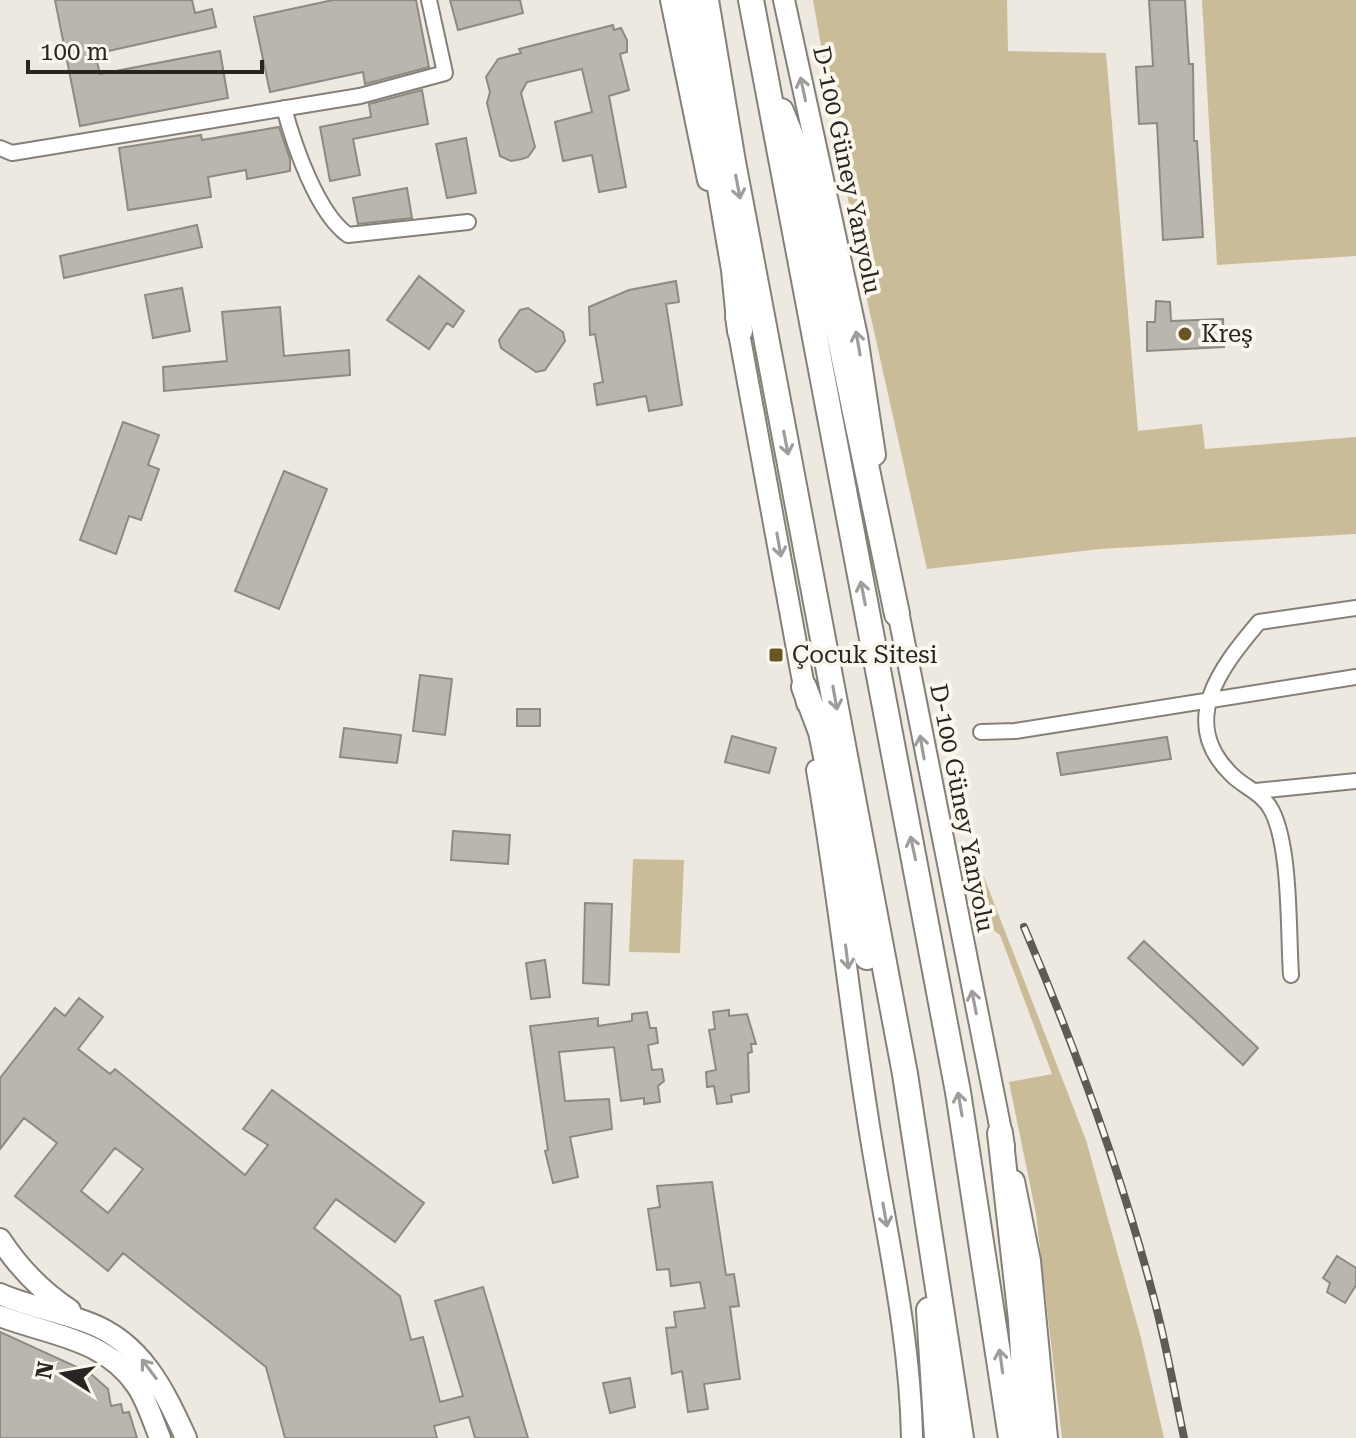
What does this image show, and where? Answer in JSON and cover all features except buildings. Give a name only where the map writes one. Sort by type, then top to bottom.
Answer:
[{"type":"highway","points":[[688,0],[734,270],[740,331]]},
{"type":"highway","points":[[706,0],[736,176],[905,1074],[961,1438]]},
{"type":"highway","points":[[751,0],[958,1092],[1011,1438]]},
{"type":"highway","points":[[768,89],[792,132],[805,171],[897,614]]},
{"type":"highway","points":[[804,687],[821,732],[875,996],[883,1025],[905,1074]]},
{"type":"highway","points":[[1000,1133],[1021,1320],[1028,1438]]},
{"type":"highway","points":[[924,1184],[937,1438]]},
{"type":"main road","points":[[671,0],[726,280],[740,331],[804,687],[845,937],[867,1112],[905,1332],[912,1438]]},
{"type":"main road","name":"D-100 Güney Yanyolu","points":[[784,0],[857,336],[897,614],[1000,1133],[1020,1203],[1030,1261],[1047,1438]]},
{"type":"main road","points":[[0,1239],[46,1295],[121,1340],[146,1365],[165,1394],[186,1438]]},
{"type":"main road","points":[[0,1294],[22,1304],[90,1323]]},
{"type":"main road","points":[[0,1316],[67,1335],[103,1353],[138,1386],[160,1438]]},
{"type":"street","points":[[0,148],[12,153],[360,96],[445,73],[429,0]]},
{"type":"street","points":[[284,108],[295,147],[335,226],[348,235],[468,222]]},
{"type":"street","points":[[1291,975],[1281,840],[1272,810],[1256,791],[1234,777],[1212,753],[1207,702],[1223,665],[1259,622],[1356,608]]},
{"type":"street","points":[[981,732],[1015,731],[1356,677]]},
{"type":"street","points":[[1256,791],[1356,781]]},
{"type":"shaded area","points":[[813,0],[1007,0],[1008,51],[1106,53],[1138,431],[1202,424],[1205,449],[1356,437],[1356,534],[1100,549],[927,569],[861,273]]},
{"type":"shaded area","points":[[1202,0],[1356,0],[1356,256],[1217,265]]},
{"type":"shaded area","points":[[972,846],[1086,1140],[1141,1338],[1164,1438],[1062,1438],[1036,1214],[1009,1082],[1052,1074],[1000,935],[973,916]]},
{"type":"shaded area","points":[[633,859],[684,860],[680,953],[629,952]]},
{"type":"railway","points":[[1024,927],[1079,1063],[1126,1201],[1158,1313],[1184,1438]]},
{"type":"place","name":"Kreş","points":[[1185,334]]},
{"type":"place","name":"Çocuk Sitesi","points":[[776,655]]}]
